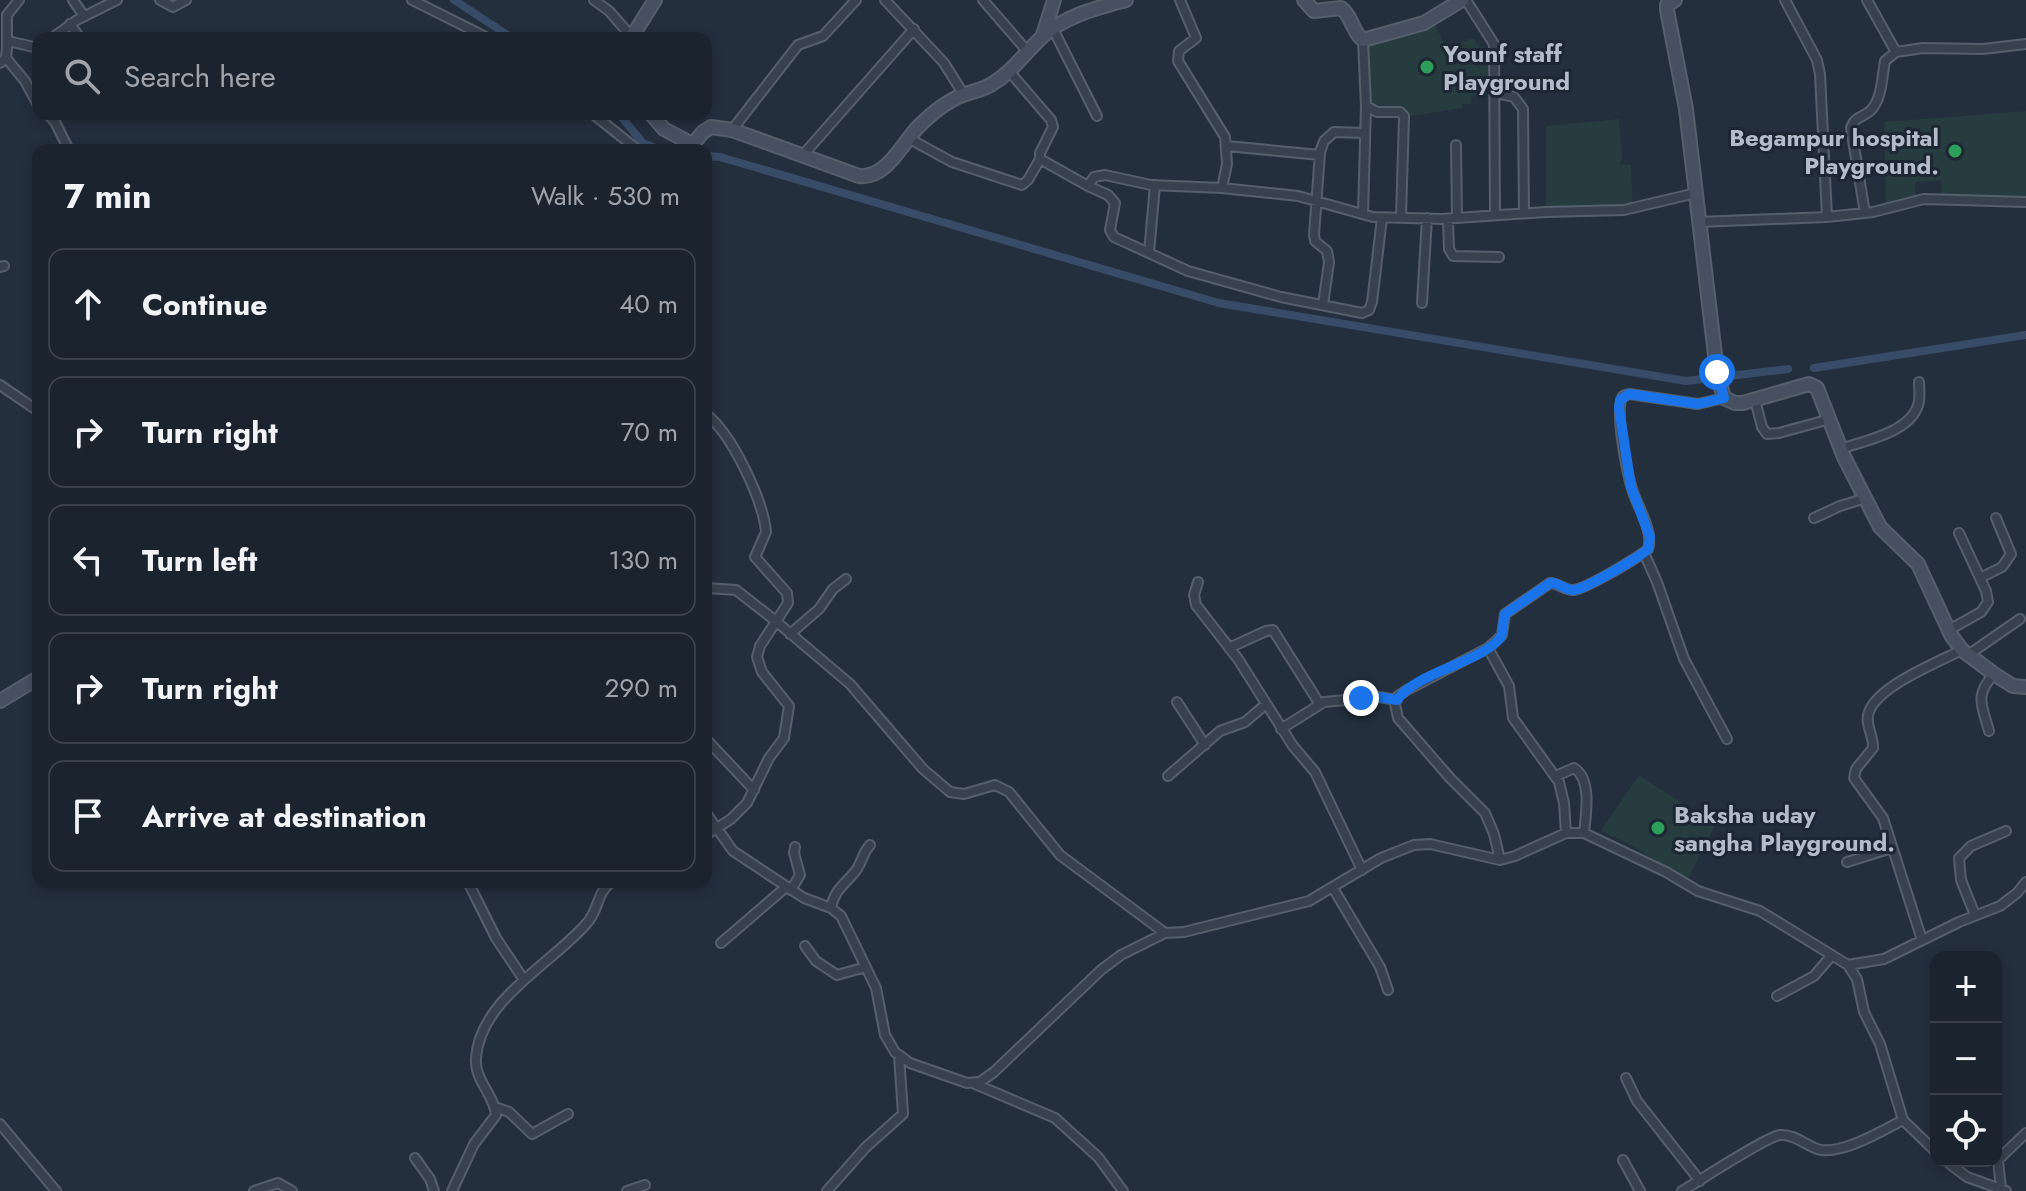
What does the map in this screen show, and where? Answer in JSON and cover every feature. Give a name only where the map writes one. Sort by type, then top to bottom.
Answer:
[{"type":"street","points":[[19,0],[7,15],[8,41],[3,60],[27,84],[32,94]]},
{"type":"street","points":[[73,0],[84,16]]},
{"type":"street","points":[[60,32],[117,0]]},
{"type":"street","points":[[160,0],[173,7],[186,0]]},
{"type":"street","points":[[412,0],[476,32]]},
{"type":"street","points":[[594,0],[609,11],[627,32]]},
{"type":"street","points":[[634,32],[655,0]]},
{"type":"street","points":[[732,130],[798,45],[823,36],[856,0]]},
{"type":"street","points":[[885,0],[944,63],[964,95]]},
{"type":"street","points":[[983,0],[1028,52]]},
{"type":"street","points":[[1054,0],[1048,32],[1097,116]]},
{"type":"street","points":[[693,144],[711,127],[732,130],[859,176],[872,176],[939,109],[982,89],[1009,71],[1048,32],[1082,13],[1126,0]]},
{"type":"street","points":[[1180,0],[1196,38],[1179,51],[1178,61],[1221,130],[1227,146],[1222,188]]},
{"type":"street","points":[[1304,0],[1314,11],[1341,8],[1350,16],[1356,33],[1363,40],[1366,106],[1363,214]]},
{"type":"street","points":[[1363,40],[1424,23],[1464,0],[1494,44],[1495,215]]},
{"type":"street","points":[[1675,0],[1667,5],[1667,10],[1686,109],[1717,372],[1723,395],[1735,403],[1813,384],[1821,392],[1841,449],[1880,527],[1918,564],[1949,630],[1965,652],[1994,674],[2013,686],[2026,687]]},
{"type":"street","points":[[1785,0],[1817,60],[1820,74],[1827,217]]},
{"type":"street","points":[[1867,0],[1896,52]]},
{"type":"street","points":[[70,24],[76,32]]},
{"type":"street","points":[[803,155],[914,29]]},
{"type":"street","points":[[8,41],[32,47]]},
{"type":"street","points":[[1865,213],[1852,122],[1873,107],[1885,61],[1896,52],[1923,48],[1983,49],[2026,44]]},
{"type":"street","points":[[908,138],[952,162],[1016,184],[1026,184],[1053,127],[1051,120],[1009,71]]},
{"type":"street","points":[[1495,93],[1514,97],[1523,109],[1524,213]]},
{"type":"street","points":[[1366,106],[1371,111],[1400,112],[1404,116],[1401,217]]},
{"type":"street","points":[[54,120],[66,144]]},
{"type":"street","points":[[600,120],[630,144]]},
{"type":"street","points":[[656,120],[686,144]]},
{"type":"street","points":[[1323,305],[1329,262],[1325,247],[1314,239],[1320,155],[1324,141],[1334,132],[1365,133]]},
{"type":"street","points":[[1456,145],[1449,249],[1453,256],[1499,257]]},
{"type":"street","points":[[1227,146],[1320,155]]},
{"type":"street","points":[[1040,159],[1108,195],[1115,203],[1110,230],[1114,237],[1188,271],[1281,297],[1362,313],[1369,310],[1372,302],[1382,218]]},
{"type":"street","points":[[1088,186],[1094,177],[1105,175],[1155,185],[1298,196],[1382,218],[1452,219],[1624,210],[1696,193]]},
{"type":"street","points":[[1149,253],[1155,185]]},
{"type":"street","points":[[1699,222],[1827,217],[1865,213],[1924,199],[2026,202]]},
{"type":"street","points":[[1422,303],[1427,218]]},
{"type":"street","points":[[1841,449],[1899,427],[1910,419],[1919,401],[1919,382]]},
{"type":"street","points":[[0,385],[32,407]]},
{"type":"street","points":[[1500,860],[1485,813],[1398,718],[1397,700],[1407,690],[1488,648],[1502,635],[1505,614],[1550,583],[1556,582],[1568,589],[1579,588],[1648,549],[1650,537],[1631,487],[1620,400],[1629,394],[1698,404],[1723,395]]},
{"type":"street","points":[[1755,400],[1767,434],[1830,419]]},
{"type":"street","points":[[712,421],[724,434],[748,474],[766,532],[755,557],[784,588],[789,598],[760,646],[757,662],[782,695],[789,711],[784,738],[769,758],[754,790],[739,812],[712,831]]},
{"type":"street","points":[[1814,518],[1866,498]]},
{"type":"street","points":[[1980,578],[2002,567],[2011,554],[1996,518]]},
{"type":"street","points":[[1949,630],[1987,606],[1986,591],[1959,533]]},
{"type":"street","points":[[1644,553],[1684,659],[1727,739]]},
{"type":"street","points":[[790,634],[819,609],[833,589],[846,579]]},
{"type":"street","points":[[1198,582],[1194,595],[1196,605],[1229,648],[1281,729],[1315,772],[1362,870]]},
{"type":"street","points":[[712,588],[736,590],[850,684],[939,784],[957,794],[995,785],[1009,792],[1060,855],[1165,933]]},
{"type":"street","points":[[1922,940],[1883,818],[1854,778],[1856,769],[1873,748],[1868,713],[1892,688],[1965,652],[2020,619]]},
{"type":"street","points":[[1229,648],[1273,630],[1319,703]]},
{"type":"street","points":[[1488,648],[1509,686],[1513,718],[1556,776],[1564,803],[1566,833]]},
{"type":"street","points":[[1989,731],[1980,694],[1994,674]]},
{"type":"street","points":[[0,701],[32,682]]},
{"type":"street","points":[[1281,729],[1319,703],[1379,697],[1397,700]]},
{"type":"street","points":[[1177,702],[1205,745]]},
{"type":"street","points":[[1168,776],[1220,731],[1245,722],[1265,705]]},
{"type":"street","points":[[712,745],[754,790]]},
{"type":"street","points":[[1556,776],[1574,768],[1580,772],[1586,803],[1584,833]]},
{"type":"street","points":[[712,822],[733,851],[804,898],[831,908],[841,916],[876,988],[885,1035],[899,1055],[929,1071],[974,1083],[1055,1118],[1098,1157],[1123,1191]]},
{"type":"street","points":[[1975,915],[1961,880],[1959,858],[1971,846],[2006,831]]},
{"type":"street","points":[[974,1083],[994,1072],[1111,962],[1165,933],[1184,932],[1300,904],[1392,853],[1414,845],[1430,844],[1500,860],[1566,833],[1584,833],[1666,872],[1698,891],[1760,911],[1848,965],[1857,979],[1864,1012],[1880,1044],[1903,1120],[1930,1146]]},
{"type":"street","points":[[831,908],[834,895],[859,866],[870,845]]},
{"type":"street","points":[[721,943],[800,875],[795,847]]},
{"type":"street","points":[[1847,862],[1892,848]]},
{"type":"street","points":[[1848,965],[1884,959],[2009,900],[2026,882]]},
{"type":"street","points":[[471,888],[496,938],[524,980]]},
{"type":"street","points":[[452,1191],[474,1144],[496,1115],[476,1069],[478,1046],[493,1016],[524,980],[593,917],[600,893],[605,888]]},
{"type":"street","points":[[1333,888],[1380,967],[1388,990]]},
{"type":"street","points":[[805,946],[816,961],[837,975],[866,967]]},
{"type":"street","points":[[1777,996],[1814,976],[1832,955]]},
{"type":"street","points":[[827,1191],[865,1148],[903,1114],[899,1055]]},
{"type":"street","points":[[1626,1078],[1637,1101],[1700,1181]]},
{"type":"street","points":[[495,1107],[509,1112],[532,1134],[568,1114]]},
{"type":"street","points":[[1682,1191],[1776,1136],[1796,1138],[1819,1149],[1831,1150],[1873,1136],[1903,1120]]},
{"type":"street","points":[[0,1124],[56,1191]]},
{"type":"street","points":[[2004,1190],[1998,1160],[2026,1133]]},
{"type":"street","points":[[415,1158],[431,1180],[434,1191]]},
{"type":"street","points":[[1623,1160],[1640,1191]]},
{"type":"street","points":[[1954,1167],[1967,1177],[2004,1190]]},
{"type":"street","points":[[254,1191],[278,1183],[292,1191]]},
{"type":"street","points":[[627,1191],[645,1185]]},
{"type":"green space","name":"Younf staff Playground","points":[[1432,17],[1446,48],[1473,38],[1492,69],[1493,90],[1487,90],[1487,96],[1471,97],[1472,104],[1462,104],[1462,108],[1405,117],[1393,107],[1365,105],[1363,41]]},
{"type":"green space","name":"Begampur hospital Playground.","points":[[2026,111],[2026,202],[1942,200],[1941,180],[1915,182],[1916,201],[1886,206],[1884,122]]},
{"type":"green space","points":[[1619,119],[1620,164],[1631,165],[1633,207],[1546,212],[1546,126]]},
{"type":"green space","name":"Baksha uday sangha Playground.","points":[[1639,775],[1715,825],[1687,881],[1633,846],[1601,831]]},
{"type":"waterway","points":[[454,0],[503,32]]},
{"type":"waterway","points":[[624,120],[645,144]]},
{"type":"waterway","points":[[712,156],[1219,303],[1686,381],[1788,369]]},
{"type":"waterway","points":[[1814,368],[2026,335]]},
{"type":"place","name":"Younf staff Playground","points":[[1427,67]]},
{"type":"place","name":"Begampur hospital Playground.","points":[[1955,151]]},
{"type":"place","name":"Baksha uday sangha Playground.","points":[[1658,828]]},
{"type":"route","points":[[1361,698],[1397,700],[1407,690],[1488,648],[1502,635],[1505,614],[1538,590],[1556,582],[1568,589],[1579,588],[1637,558],[1648,549],[1650,537],[1631,487],[1620,400],[1629,394],[1707,403],[1724,398],[1717,372]]}]
